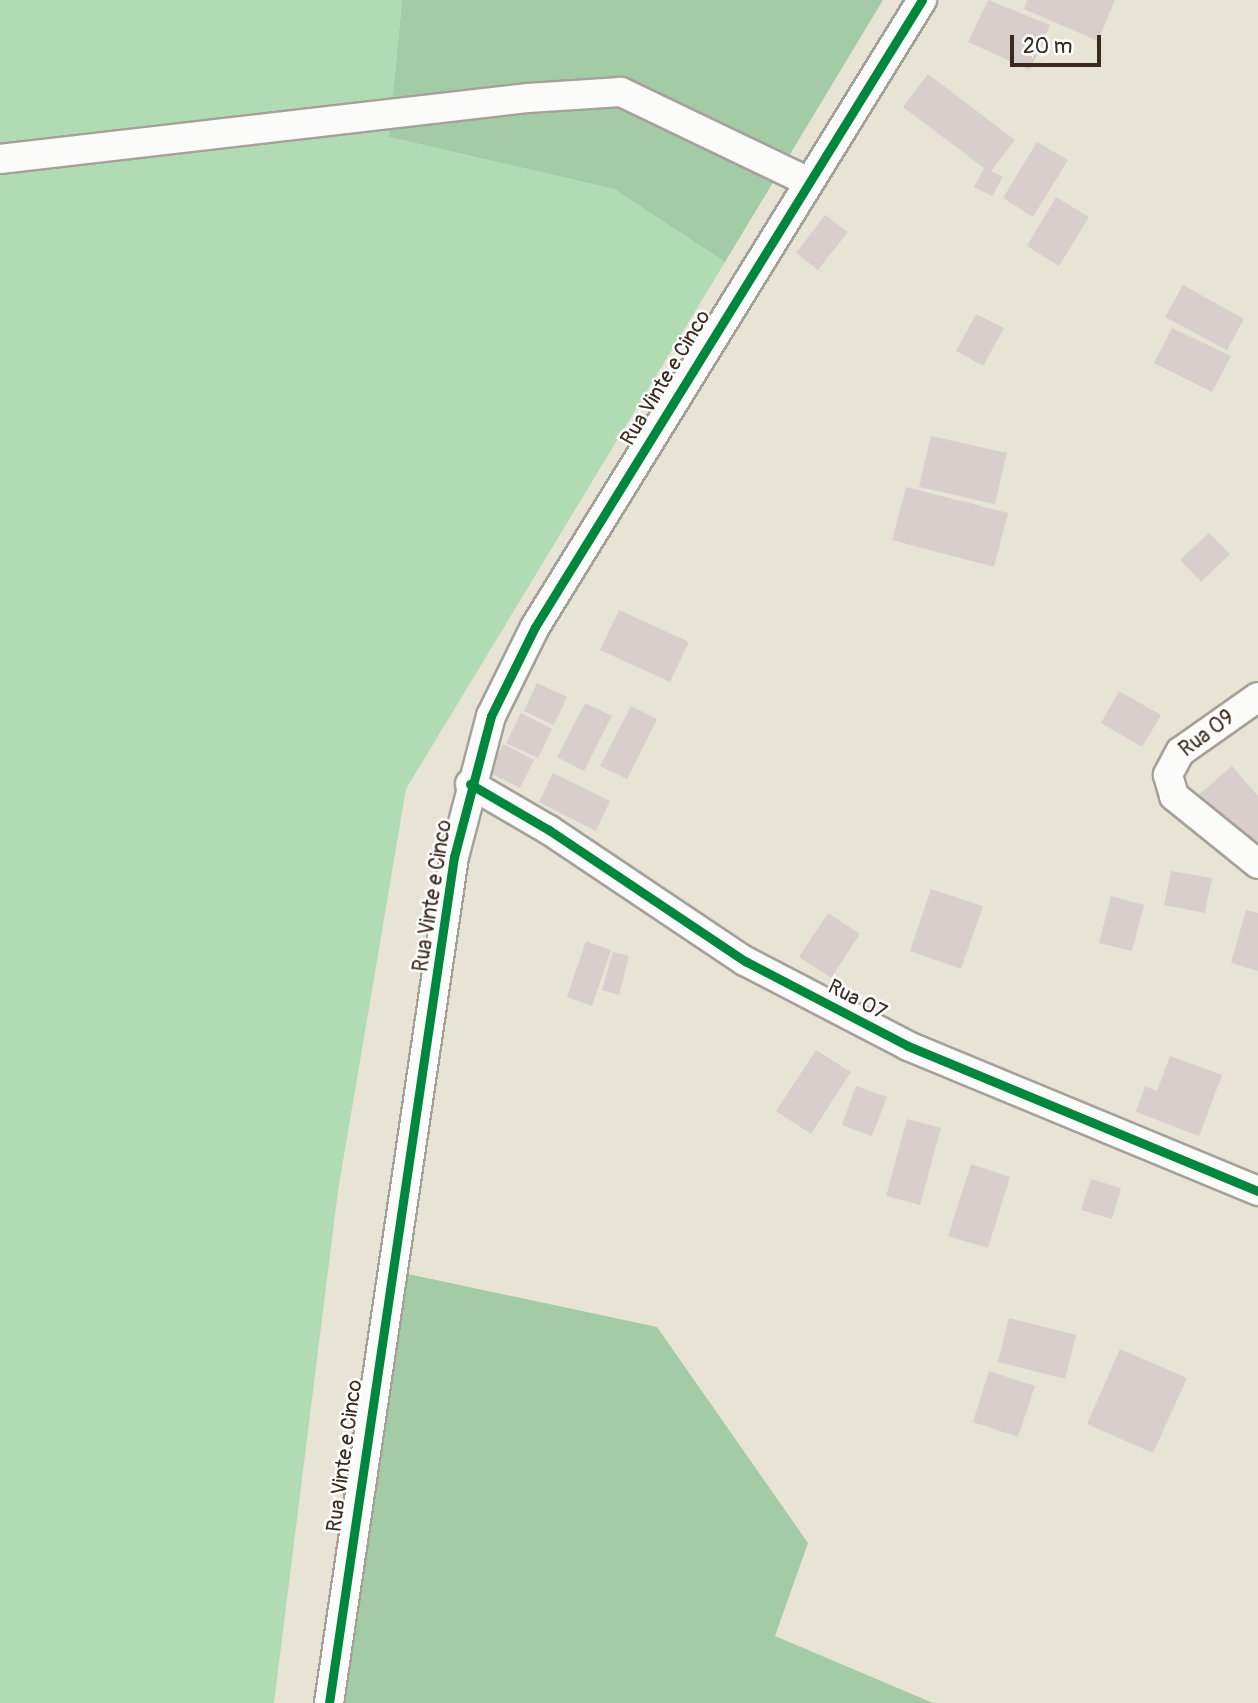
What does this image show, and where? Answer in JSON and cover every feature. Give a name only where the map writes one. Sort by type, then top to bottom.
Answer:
[{"type":"street","name":"Rua Vinte e Cinco","points":[[329,1703],[379,1344],[454,857],[470,784],[491,716],[535,627],[922,0]]},
{"type":"street","points":[[0,159],[528,98],[621,92],[809,182]]},
{"type":"street","name":"Rua 09","points":[[1258,697],[1180,752],[1168,775],[1174,796],[1258,864]]},
{"type":"street","name":"Rua 07","points":[[470,784],[548,830],[745,961],[908,1046],[1258,1191]]},
{"type":"green space","points":[[0,0],[402,0],[389,137],[614,189],[725,262],[406,789],[338,1191],[274,1703],[0,1703]]},
{"type":"green space","points":[[402,0],[883,0],[725,262],[614,189],[389,137]]},
{"type":"green space","points":[[408,1274],[657,1327],[808,1543],[775,1636],[933,1703],[343,1703]]},
{"type":"building","points":[[988,0],[1050,25],[1030,70],[968,42]]},
{"type":"building","points":[[1027,0],[1115,0],[1098,41],[1024,9]]},
{"type":"building","points":[[928,74],[1015,140],[991,171],[1003,177],[992,196],[974,187],[984,168],[903,107]]},
{"type":"building","points":[[1037,142],[1068,160],[1033,217],[1003,198]]},
{"type":"building","points":[[1056,197],[1089,217],[1059,266],[1027,246]]},
{"type":"building","points":[[825,215],[848,232],[818,270],[796,253]]},
{"type":"building","points":[[1183,285],[1244,319],[1227,350],[1165,317]]},
{"type":"building","points":[[976,314],[1004,328],[983,366],[956,351]]},
{"type":"building","points":[[1172,328],[1231,356],[1212,392],[1154,363]]},
{"type":"building","points":[[931,436],[1007,453],[995,504],[919,487]]},
{"type":"building","points":[[906,487],[1008,513],[994,567],[892,540]]},
{"type":"building","points":[[1209,533],[1230,554],[1201,582],[1180,560]]},
{"type":"building","points":[[619,610],[689,642],[670,682],[600,650]]},
{"type":"building","points":[[537,683],[567,697],[554,725],[524,711]]},
{"type":"building","points":[[1119,691],[1161,715],[1142,747],[1101,723]]},
{"type":"building","points":[[585,703],[612,716],[584,771],[557,757]]},
{"type":"building","points":[[631,706],[657,719],[627,779],[600,766]]},
{"type":"building","points":[[521,713],[552,729],[538,758],[506,743]]},
{"type":"building","points":[[503,744],[534,760],[520,788],[488,772]]},
{"type":"building","points":[[1232,766],[1258,796],[1258,840],[1243,853],[1196,797]]},
{"type":"building","points":[[553,773],[610,801],[596,831],[539,802]]},
{"type":"building","points":[[1171,871],[1212,878],[1205,913],[1164,905]]},
{"type":"building","points":[[931,889],[983,906],[961,969],[910,951]]},
{"type":"building","points":[[1111,896],[1144,905],[1132,951],[1099,943]]},
{"type":"building","points":[[1246,910],[1258,913],[1258,971],[1231,963]]},
{"type":"building","points":[[828,913],[860,934],[831,978],[799,957]]},
{"type":"building","points":[[586,941],[611,950],[592,1006],[567,997]]},
{"type":"building","points":[[613,952],[629,956],[619,995],[602,990]]},
{"type":"building","points":[[816,1050],[851,1072],[811,1134],[776,1111]]},
{"type":"building","points":[[1170,1056],[1222,1075],[1199,1136],[1136,1112],[1145,1086],[1157,1091]]},
{"type":"building","points":[[856,1086],[887,1097],[872,1136],[842,1125]]},
{"type":"building","points":[[907,1119],[941,1128],[920,1205],[886,1196]]},
{"type":"building","points":[[971,1164],[1010,1177],[988,1248],[948,1236]]},
{"type":"building","points":[[1091,1179],[1121,1188],[1112,1219],[1081,1210]]},
{"type":"building","points":[[1009,1318],[1076,1335],[1065,1379],[998,1362]]},
{"type":"building","points":[[1120,1349],[1187,1378],[1153,1453],[1087,1424]]},
{"type":"building","points":[[989,1371],[1035,1386],[1018,1437],[973,1422]]},
{"type":"cycle path","points":[[329,1703],[454,857],[491,716],[535,627],[922,0]]},
{"type":"cycle path","points":[[470,784],[549,830],[745,961],[908,1046],[1258,1191]]}]
